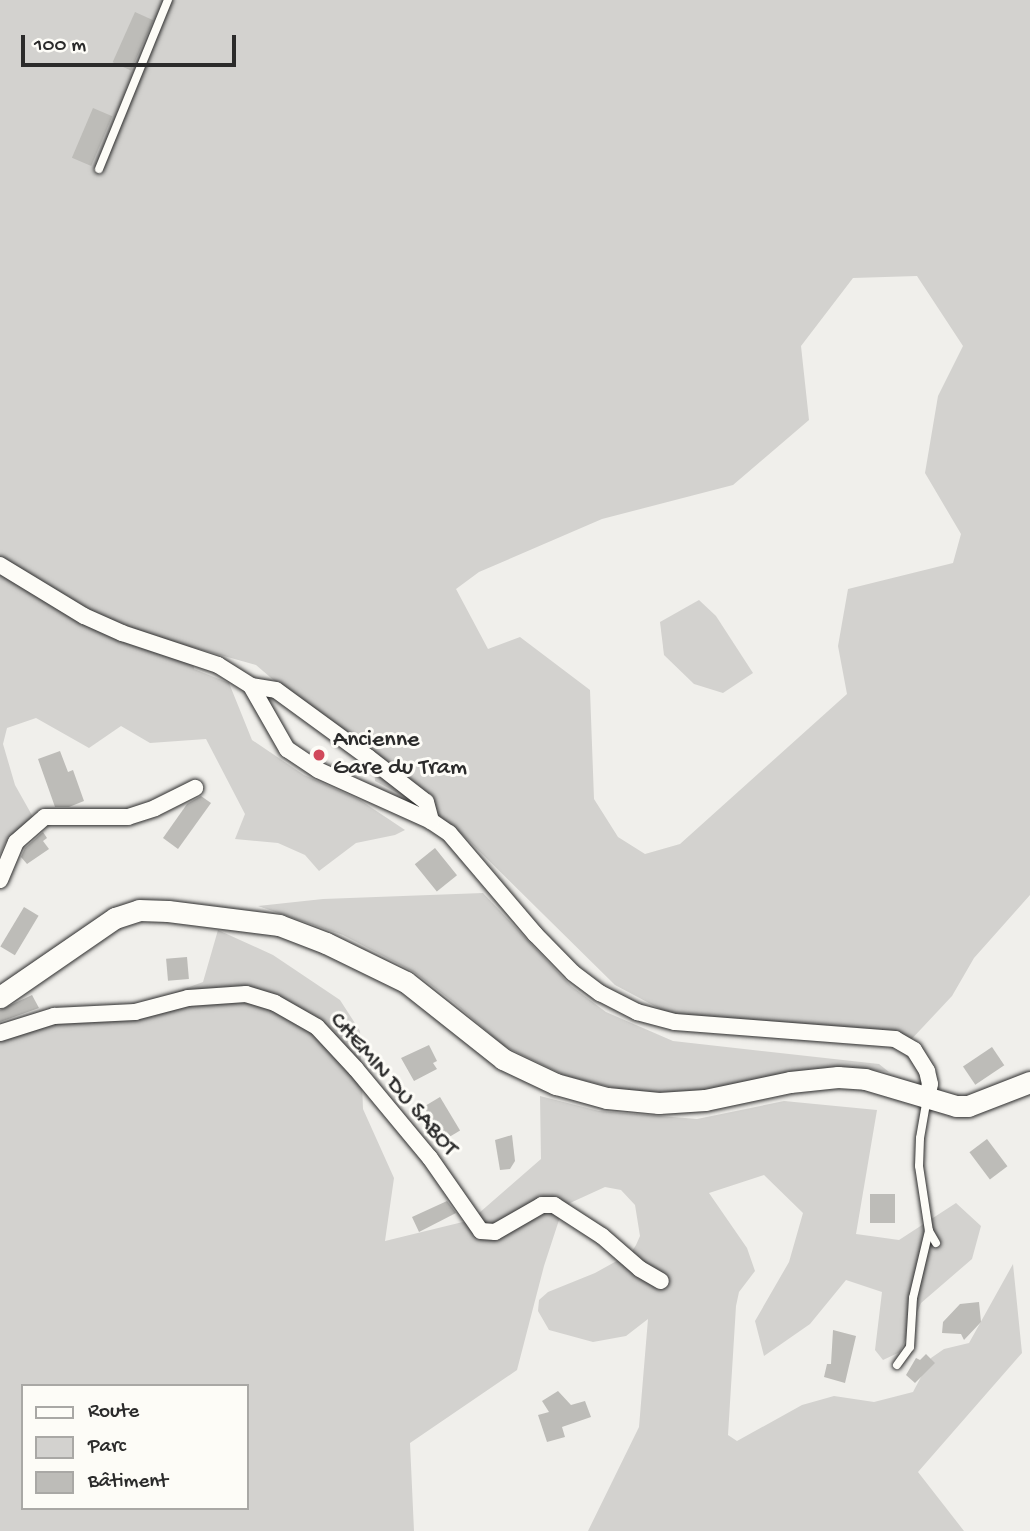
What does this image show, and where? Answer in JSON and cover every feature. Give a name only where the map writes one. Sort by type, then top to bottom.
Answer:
[{"type":"main road","points":[[1,993],[115,918],[139,911],[168,911],[279,925],[336,947],[406,982],[503,1059],[529,1073],[583,1093],[628,1101],[680,1102],[705,1100],[790,1082],[838,1077],[865,1079],[927,1098],[968,1106],[1030,1082]]},
{"type":"street","points":[[0,565],[84,617],[219,665],[251,686],[276,690],[426,802],[431,821]]},
{"type":"street","points":[[251,686],[281,739],[301,760],[431,821],[473,858],[554,954],[600,993],[637,1012],[676,1022],[895,1039],[914,1050],[927,1071],[930,1084],[927,1098]]},
{"type":"street","points":[[0,880],[16,842],[45,817],[128,817],[155,808],[195,788]]},
{"type":"street","name":"CHEMIN DU SABOT","points":[[0,1033],[54,1016],[135,1012],[188,998],[246,994],[275,1003],[317,1027],[356,1069],[430,1157],[481,1231],[495,1232],[542,1205],[554,1205],[603,1236],[640,1269],[661,1281]]},
{"type":"lane","points":[[99,169],[168,0]]},
{"type":"lane","points":[[927,1098],[919,1138],[919,1166],[929,1231],[936,1243]]},
{"type":"lane","points":[[897,1365],[911,1347],[913,1298],[929,1231]]},
{"type":"green space","points":[[0,0],[1030,0],[1030,895],[974,958],[952,996],[907,1044],[739,1026],[664,1011],[615,985],[464,836],[437,814],[375,781],[374,757],[291,695],[256,665],[192,647],[194,669],[229,683],[252,740],[304,775],[360,800],[405,830],[395,835],[356,843],[319,871],[305,855],[278,843],[235,839],[245,814],[206,739],[150,743],[121,726],[89,748],[36,718],[7,728],[3,744],[15,785],[33,817],[5,843],[0,855]],"holes":[[[917,276],[963,346],[938,396],[925,473],[961,534],[953,563],[848,589],[838,646],[847,694],[680,844],[645,854],[618,837],[594,799],[590,690],[520,637],[488,649],[456,589],[479,572],[602,519],[733,485],[809,420],[801,346],[853,278]]]},
{"type":"green space","points":[[699,600],[716,616],[753,673],[723,693],[694,684],[664,655],[660,622]]},
{"type":"green space","points":[[483,893],[571,986],[606,1012],[673,1041],[879,1064],[889,1072],[864,1069],[700,1095],[635,1093],[566,1076],[504,1046],[414,972],[343,935],[258,906],[323,899]]},
{"type":"green space","points":[[218,930],[273,955],[340,1000],[360,1031],[363,1109],[394,1178],[385,1241],[471,1220],[541,1159],[540,1096],[599,1111],[697,1119],[784,1101],[877,1110],[856,1234],[899,1240],[956,1203],[981,1226],[972,1259],[921,1303],[900,1352],[883,1360],[875,1350],[882,1292],[846,1280],[810,1324],[764,1356],[755,1321],[789,1262],[803,1213],[764,1175],[709,1193],[747,1248],[755,1271],[739,1292],[736,1306],[728,1435],[737,1441],[802,1405],[834,1396],[874,1402],[913,1392],[931,1358],[944,1349],[969,1343],[1013,1264],[1022,1353],[918,1472],[964,1531],[588,1531],[639,1427],[648,1319],[626,1336],[593,1342],[549,1330],[538,1311],[539,1300],[548,1292],[595,1273],[631,1253],[636,1245],[640,1236],[635,1205],[621,1190],[605,1187],[570,1203],[560,1217],[544,1266],[517,1370],[410,1443],[414,1531],[0,1531],[0,1037],[35,1026],[132,1008],[203,982]]},
{"type":"building","points":[[135,12],[153,20],[131,70],[113,62]]},
{"type":"building","points":[[93,108],[112,116],[91,166],[72,158]]},
{"type":"building","points":[[60,751],[68,772],[73,770],[84,801],[69,807],[55,807],[38,759]]},
{"type":"building","points":[[201,796],[211,803],[178,849],[163,838],[187,804]]},
{"type":"building","points":[[43,832],[47,838],[43,841],[49,849],[27,864],[21,857],[25,848]]},
{"type":"building","points":[[435,848],[457,875],[437,892],[415,864]]},
{"type":"building","points":[[24,907],[39,916],[15,955],[0,946]]},
{"type":"building","points":[[187,957],[189,979],[168,981],[166,959]]},
{"type":"building","points":[[32,995],[39,1008],[0,1022],[0,1010]]},
{"type":"building","points":[[429,1045],[437,1061],[433,1063],[437,1069],[414,1081],[401,1058]]},
{"type":"building","points":[[992,1047],[1004,1065],[975,1085],[963,1067]]},
{"type":"building","points":[[440,1097],[460,1130],[444,1140],[424,1107]]},
{"type":"building","points":[[512,1135],[515,1161],[510,1169],[500,1170],[495,1140]]},
{"type":"building","points":[[987,1139],[1007,1166],[990,1179],[969,1152]]},
{"type":"building","points":[[870,1194],[895,1194],[895,1223],[870,1223]]},
{"type":"building","points":[[447,1201],[456,1213],[419,1232],[412,1217]]},
{"type":"building","points":[[979,1302],[981,1322],[964,1340],[961,1334],[942,1333],[943,1322],[960,1304]]},
{"type":"building","points":[[833,1330],[856,1336],[845,1383],[824,1377],[827,1364],[831,1364]]},
{"type":"building","points":[[926,1354],[935,1363],[915,1383],[906,1375],[916,1358],[920,1360]]},
{"type":"building","points":[[558,1391],[571,1405],[585,1401],[591,1417],[562,1427],[565,1437],[547,1442],[538,1415],[549,1412],[542,1401]]},
{"type":"place","name":"Ancienne Gare du Tram","points":[[319,755]]}]
